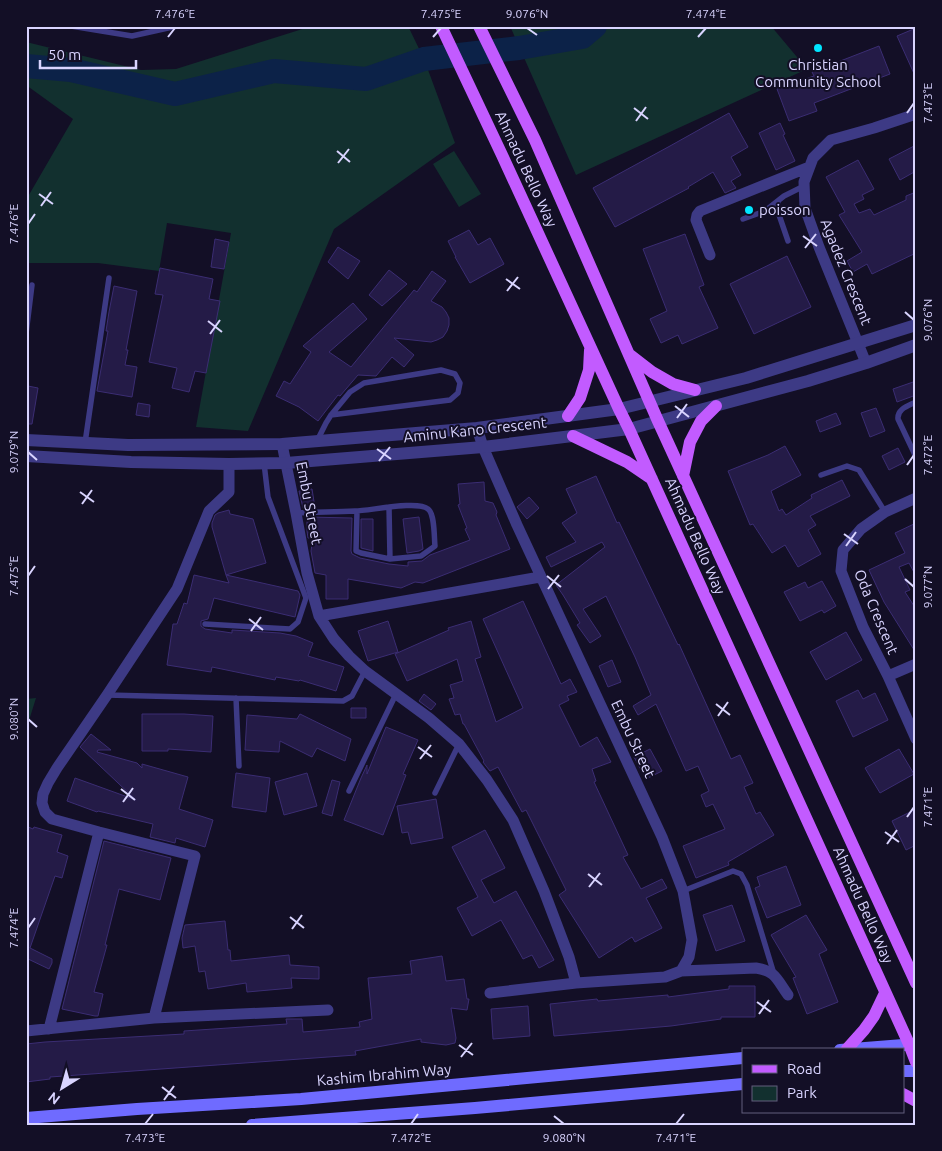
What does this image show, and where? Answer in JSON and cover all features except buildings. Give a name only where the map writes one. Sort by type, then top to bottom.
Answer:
[{"type":"main road","name":"Ahmadu Bello Way","points":[[441,26],[652,479],[885,993],[912,1044],[916,1062]]},
{"type":"main road","name":"Ahmadu Bello Way","points":[[480,26],[535,140],[658,422],[916,983]]},
{"type":"main road","points":[[568,416],[580,398],[589,370],[591,348]]},
{"type":"main road","points":[[629,355],[652,372],[673,384],[696,390]]},
{"type":"main road","points":[[683,476],[690,442],[701,421],[716,406]]},
{"type":"main road","points":[[573,436],[627,462],[652,479]]},
{"type":"main road","points":[[848,1048],[874,1016],[885,993]]},
{"type":"main road","points":[[860,1048],[912,1044]]},
{"type":"main road","name":"Kashim Ibrahim Way","points":[[26,1118],[311,1098],[742,1058]]},
{"type":"main road","points":[[252,1125],[476,1108],[742,1084]]},
{"type":"main road","points":[[904,1095],[916,1101]]},
{"type":"street","name":"Agadez Crescent","points":[[866,363],[805,208],[804,182],[812,158],[831,140],[916,114]]},
{"type":"street","points":[[710,255],[696,220],[700,211],[809,167]]},
{"type":"street","name":"Aminu Kano Crescent","points":[[26,440],[128,445],[282,444],[478,428],[619,409],[649,402],[746,378],[916,325]]},
{"type":"street","name":"Aminu Kano Crescent","points":[[26,456],[131,462],[286,463],[483,447],[573,436],[628,429],[658,422],[808,381],[916,345]]},
{"type":"street","name":"Embu Street","points":[[478,428],[483,447],[540,577],[662,837],[683,891],[692,940],[689,957],[681,971]]},
{"type":"street","name":"Embu Street","points":[[282,444],[307,573],[319,616],[334,639],[349,656],[365,671],[429,718],[459,744],[487,780],[513,820],[544,891],[569,957],[576,983]]},
{"type":"street","points":[[154,1018],[195,856],[52,819],[45,812],[42,803],[43,794],[48,783],[177,589],[209,511],[229,492],[229,464]]},
{"type":"street","name":"Oda Crescent","points":[[916,498],[885,512],[861,529],[843,550],[841,571],[863,627],[888,676],[916,739]]},
{"type":"street","points":[[319,616],[540,577]]},
{"type":"street","points":[[888,676],[916,664]]},
{"type":"street","points":[[49,1029],[99,832]]},
{"type":"street","points":[[490,993],[576,983],[665,977],[681,971],[756,968],[767,970],[774,974],[788,995]]},
{"type":"street","points":[[26,1031],[154,1018],[328,1010]]},
{"type":"lane","points":[[71,26],[132,36],[177,26]]},
{"type":"lane","points":[[744,219],[765,211],[784,196],[804,186]]},
{"type":"lane","points":[[778,202],[777,209],[788,241]]},
{"type":"lane","points":[[85,443],[108,278]]},
{"type":"lane","points":[[26,334],[32,285]]},
{"type":"lane","points":[[317,441],[330,415],[350,392],[364,383],[440,370],[454,374],[460,383],[458,393],[450,400],[330,415]]},
{"type":"lane","points":[[916,402],[900,411],[898,419],[916,457]]},
{"type":"lane","points":[[205,624],[290,629],[298,622],[306,598],[268,497],[264,463]]},
{"type":"lane","points":[[820,475],[847,466],[860,470],[885,512]]},
{"type":"lane","points":[[296,513],[421,506],[429,509],[432,514],[435,546],[421,556],[390,558],[356,551],[357,511]]},
{"type":"lane","points":[[388,507],[390,558]]},
{"type":"lane","points":[[107,695],[343,701],[352,696],[365,671]]},
{"type":"lane","points":[[349,791],[396,694]]},
{"type":"lane","points":[[236,698],[239,766]]},
{"type":"lane","points":[[435,793],[459,744]]},
{"type":"lane","points":[[683,891],[733,871],[740,874],[747,885],[774,974]]},
{"type":"green space","points":[[312,26],[408,26],[424,59],[455,143],[334,229],[248,431],[196,427],[231,233],[167,223],[159,271],[98,263],[26,263],[26,200],[73,119],[26,85],[26,42],[141,70],[176,69]]},
{"type":"green space","points":[[510,26],[771,26],[807,69],[576,175]]},
{"type":"green space","points":[[454,151],[481,194],[459,207],[433,164]]},
{"type":"green space","points":[[36,698],[26,730],[26,699]]},
{"type":"waterway","points":[[26,66],[71,70],[175,94],[274,71],[366,79],[424,59],[519,48],[582,37],[595,26]]},
{"type":"place","name":"Christian Community School","points":[[818,48]]},
{"type":"place","name":"poisson","points":[[749,210]]}]
